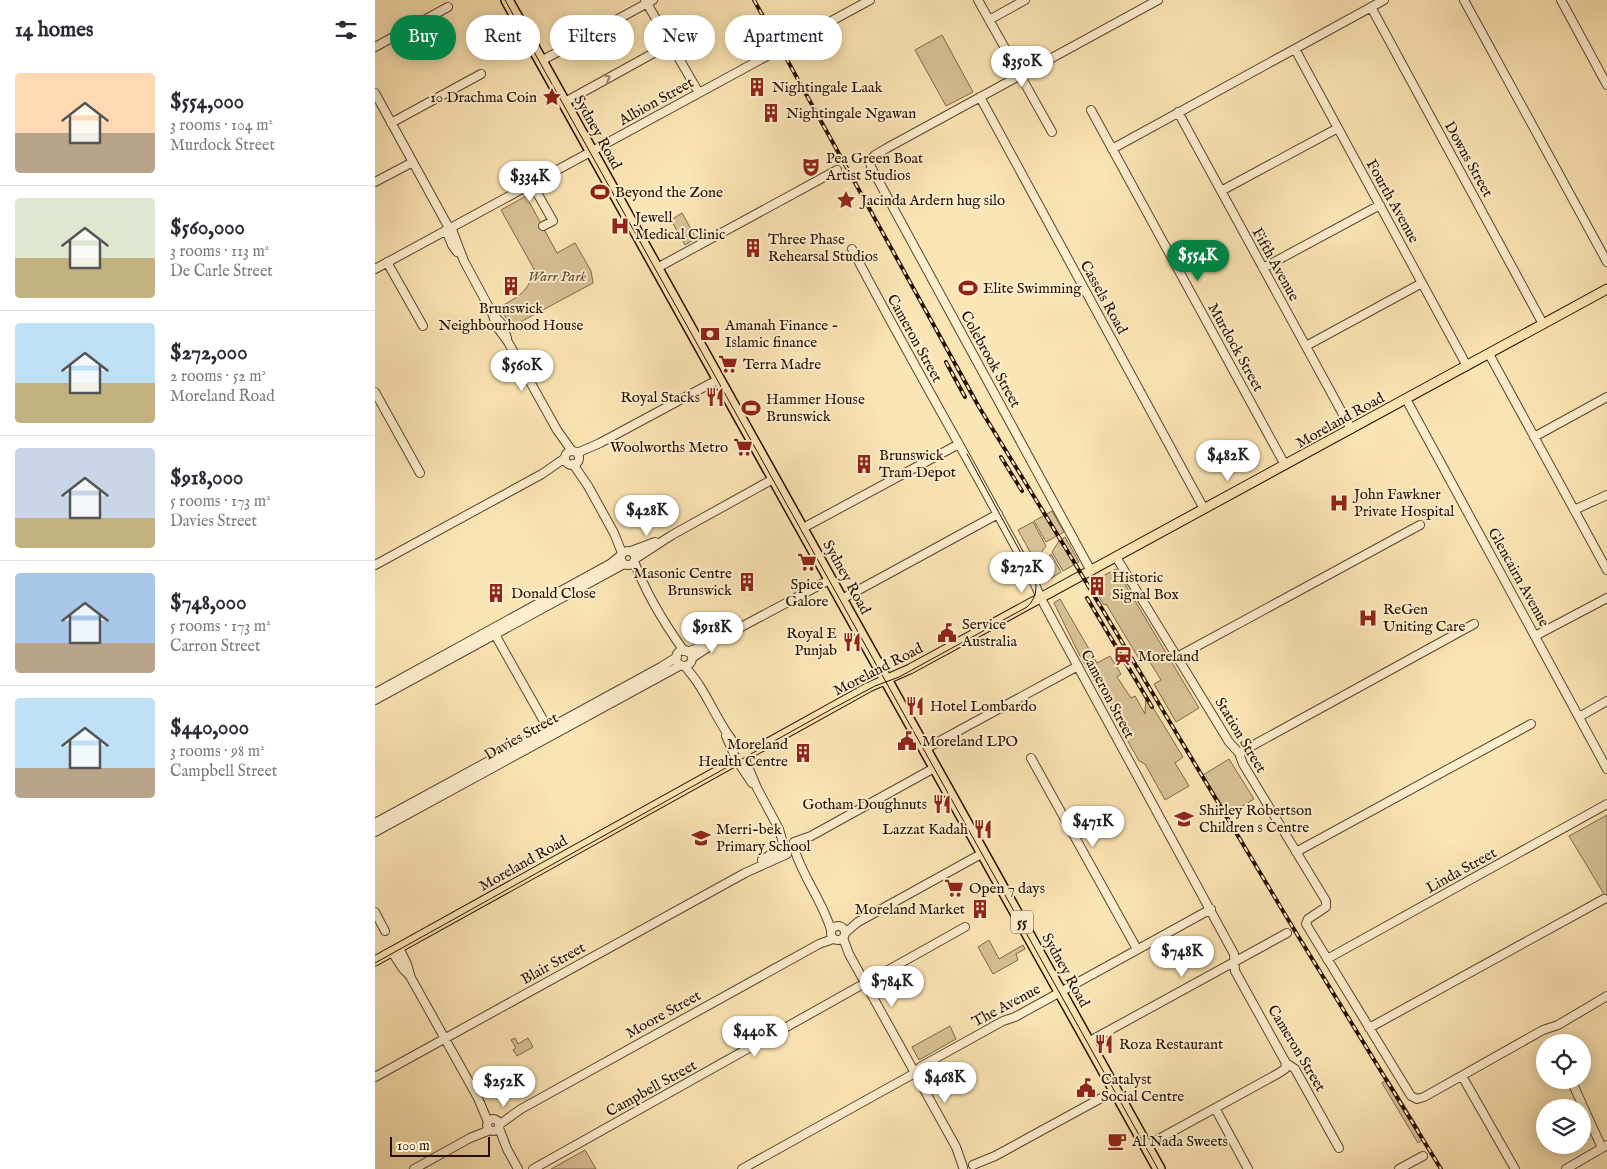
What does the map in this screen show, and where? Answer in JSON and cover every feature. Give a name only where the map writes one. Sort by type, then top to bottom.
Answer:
[{"type":"highway","name":"Sydney Road","points":[[507,0],[1159,1169]]},
{"type":"main road","name":"Moreland Road","points":[[375,961],[874,684],[904,672],[1607,289]]},
{"type":"street","name":"Albion Street","points":[[375,268],[593,152],[870,0]]},
{"type":"street","points":[[978,0],[1052,132]]},
{"type":"street","points":[[989,20],[1025,0]]},
{"type":"street","points":[[980,98],[1158,0]]},
{"type":"street","points":[[1112,148],[1385,0]]},
{"type":"street","points":[[1464,0],[1607,262]]},
{"type":"street","points":[[1561,0],[1607,85]]},
{"type":"street","points":[[541,60],[648,1],[655,15]]},
{"type":"street","points":[[375,47],[448,7]]},
{"type":"street","name":"Downs Street","points":[[1371,8],[1543,324]]},
{"type":"street","name":"Fourth Avenue","points":[[1295,49],[1467,366]]},
{"type":"street","points":[[565,102],[644,58]]},
{"type":"street","points":[[679,60],[699,93]]},
{"type":"street","points":[[391,122],[481,74]]},
{"type":"street","points":[[375,93],[449,228],[452,245],[493,313],[497,327],[508,342],[720,721],[734,742],[744,752],[743,757]]},
{"type":"street","name":"Colebrook Street","points":[[980,98],[875,155],[870,160],[871,166],[1091,571]]},
{"type":"street","name":"Cassels Road","points":[[980,98],[1204,509]]},
{"type":"street","name":"Murdock Street","points":[[1091,110],[1285,465]]},
{"type":"street","name":"Fifth Avenue","points":[[1178,112],[1351,429]]},
{"type":"street","points":[[1221,191],[1338,128]]},
{"type":"street","points":[[375,182],[413,162]]},
{"type":"street","points":[[657,268],[837,170]]},
{"type":"street","points":[[532,184],[553,221],[543,226]]},
{"type":"street","points":[[1263,268],[1380,205]]},
{"type":"street","name":"Cameron Street","points":[[852,249],[910,359],[998,514],[1031,575],[1041,598],[1235,954],[1235,970],[1286,1063],[1295,1069],[1339,1148]]},
{"type":"street","points":[[387,262],[423,326]]},
{"type":"street","points":[[1305,346],[1422,283]]},
{"type":"street","points":[[1489,354],[1607,570]]},
{"type":"street","points":[[375,565],[719,379]]},
{"type":"street","points":[[375,392],[420,473]]},
{"type":"street","points":[[1534,437],[1607,397]]},
{"type":"street","name":"Glencairn Avenue","points":[[1406,399],[1607,769]]},
{"type":"street","points":[[803,528],[959,444]]},
{"type":"street","points":[[375,700],[391,688],[494,632],[610,564],[628,558],[775,478]]},
{"type":"street","points":[[1574,510],[1607,495]]},
{"type":"street","points":[[842,599],[998,514]]},
{"type":"street","points":[[1177,657],[1420,525]]},
{"type":"street","name":"Station Street","points":[[1116,557],[1229,742],[1239,753],[1243,764],[1326,903],[1326,907],[1306,922],[1327,960]]},
{"type":"street","name":"Davies Street","points":[[375,832],[661,667],[684,658],[831,578]]},
{"type":"street","points":[[1535,636],[1607,598]]},
{"type":"street","points":[[1239,753],[1474,624]]},
{"type":"street","points":[[494,632],[549,732]]},
{"type":"street","points":[[925,749],[1078,666]]},
{"type":"street","points":[[375,693],[391,688]]},
{"type":"street","points":[[1579,717],[1607,701]]},
{"type":"street","points":[[720,721],[729,744],[743,757],[779,829],[865,984],[917,1070],[956,1147],[971,1167],[995,1156],[1115,1090]]},
{"type":"street","points":[[1296,852],[1531,724]]},
{"type":"street","name":"Davies Street","points":[[375,823],[549,732]]},
{"type":"street","points":[[1031,758],[1137,949]]},
{"type":"street","name":"Blair Street","points":[[375,1077],[745,873],[757,862],[811,836],[935,767]]},
{"type":"street","name":"Linda Street","points":[[1327,960],[1607,804]]},
{"type":"street","name":"Moore Street","points":[[414,1169],[983,853]]},
{"type":"street","points":[[1369,1028],[1605,899]]},
{"type":"street","name":"The Avenue","points":[[741,1169],[1211,909]]},
{"type":"street","points":[[375,912],[385,931]]},
{"type":"street","name":"Campbell Street","points":[[533,1169],[965,927]]},
{"type":"street","points":[[1088,1042],[1287,933]]},
{"type":"street","points":[[395,950],[407,964],[411,978],[518,1169]]},
{"type":"street","points":[[1327,960],[1409,1093],[1415,1099],[1424,1097],[1543,1030],[1558,1025],[1607,996]]},
{"type":"street","points":[[1146,1146],[1279,1073],[1285,1069],[1286,1063]]},
{"type":"street","points":[[1462,1076],[1515,1169]]},
{"type":"street","points":[[1566,1169],[1605,1148],[1576,1089]]},
{"type":"street","points":[[1215,1108],[1248,1169]]},
{"type":"street","points":[[1399,1169],[1423,1156]]},
{"type":"green space","points":[[942,35],[973,92],[946,106],[915,50]]},
{"type":"green space","name":"Warr Park","points":[[526,196],[557,253],[575,243],[591,271],[593,283],[511,327],[500,307],[526,289],[535,271],[501,210]]},
{"type":"green space","points":[[682,213],[696,238],[685,245],[671,220]]},
{"type":"green space","points":[[1052,511],[1064,532],[1046,542],[1034,521]]},
{"type":"green space","points":[[1033,522],[1046,546],[1035,561],[1018,530]]},
{"type":"green space","points":[[1065,537],[1079,562],[1063,571],[1052,552],[1059,541]]},
{"type":"green space","points":[[1051,554],[1061,572],[1047,581],[1040,567]]},
{"type":"green space","points":[[1116,569],[1199,708],[1176,722],[1154,684],[1161,680],[1148,659],[1141,662],[1106,604],[1104,605],[1090,583]]},
{"type":"green space","points":[[1060,599],[1097,663],[1110,656],[1121,674],[1117,677],[1131,698],[1135,696],[1145,714],[1146,696],[1183,757],[1175,763],[1189,786],[1165,800],[1145,764],[1139,761],[1078,652],[1054,603]]},
{"type":"green space","points":[[1229,759],[1254,799],[1228,815],[1203,775]]},
{"type":"green space","points":[[1607,815],[1607,899],[1569,836]]},
{"type":"green space","points":[[989,940],[999,959],[1023,945],[1025,949],[1016,954],[1018,960],[993,974],[978,947]]},
{"type":"green space","points":[[950,1026],[956,1039],[919,1060],[912,1047]]},
{"type":"green space","points":[[515,1038],[518,1044],[528,1038],[533,1047],[517,1056],[513,1050],[516,1048],[511,1040]]},
{"type":"green space","points":[[1388,1079],[1424,1139],[1418,1143],[1382,1083]]},
{"type":"green space","points":[[585,1150],[596,1169],[551,1169]]},
{"type":"tram line","points":[[505,0],[1158,1169]]},
{"type":"tram line","points":[[375,963],[830,710],[875,686],[899,677],[1027,607],[1035,593],[1034,577],[967,454]]},
{"type":"railway","points":[[754,0],[979,407],[1441,1169]]},
{"type":"railway","points":[[946,362],[965,397]]},
{"type":"railway","points":[[1001,457],[1022,491]]},
{"type":"railway","points":[[1087,598],[1152,707]]},
{"type":"place","name":"Nightingale Laak","points":[[757,87]]},
{"type":"place","name":"10 Drachma Coin","points":[[552,97]]},
{"type":"place","name":"Nightingale Ngawan","points":[[771,113]]},
{"type":"place","name":"Pea Green Boat Artist Studios","points":[[811,167]]},
{"type":"place","name":"Beyond the Zone","points":[[600,192]]},
{"type":"place","name":"Jacinda Ardern hug silo","points":[[846,200]]},
{"type":"place","name":"Jewell Medical Clinic","points":[[620,226]]},
{"type":"place","name":"Three Phase Rehearsal Studios","points":[[753,248]]},
{"type":"place","name":"Brunswick Neighbourhood House","points":[[511,286]]},
{"type":"place","name":"Elite Swimming","points":[[968,288]]},
{"type":"place","name":"Amanah Finance - Islamic finance","points":[[710,334]]},
{"type":"place","name":"Terra Madre","points":[[728,364]]},
{"type":"place","name":"Royal Stacks","points":[[715,397]]},
{"type":"place","name":"Hammer House Brunswick","points":[[751,408]]},
{"type":"place","name":"Woolworths Metro","points":[[743,447]]},
{"type":"place","name":"Brunswick Tram Depot","points":[[864,464]]},
{"type":"place","name":"John Fawkner Private Hospital","points":[[1339,503]]},
{"type":"place","name":"Spice Galore","points":[[807,562]]},
{"type":"place","name":"Masonic Centre Brunswick","points":[[747,582]]},
{"type":"place","name":"Historic Signal Box","points":[[1097,586]]},
{"type":"place","name":"Donald Close","points":[[496,593]]},
{"type":"place","name":"ReGen Uniting Care","points":[[1368,618]]},
{"type":"place","name":"Service Australia","points":[[947,633]]},
{"type":"place","name":"Royal E Punjab","points":[[852,642]]},
{"type":"place","name":"Moreland","points":[[1123,656]]},
{"type":"place","name":"Hotel Lombardo","points":[[915,706]]},
{"type":"place","name":"Moreland LPO","points":[[907,741]]},
{"type":"place","name":"Moreland Health Centre","points":[[803,753]]},
{"type":"place","name":"Gotham Doughnuts","points":[[942,804]]},
{"type":"place","name":"Shirley Robertson Children s Centre","points":[[1184,819]]},
{"type":"place","name":"Lazzat Kadah","points":[[983,829]]},
{"type":"place","name":"Merri-bek Primary School","points":[[701,838]]},
{"type":"place","name":"Open 7 days","points":[[954,888]]},
{"type":"place","name":"Moreland Market","points":[[980,909]]},
{"type":"place","name":"Roza Restaurant","points":[[1104,1044]]},
{"type":"place","name":"Catalyst Social Centre","points":[[1086,1088]]},
{"type":"place","name":"Al Nada Sweets","points":[[1117,1141]]}]
